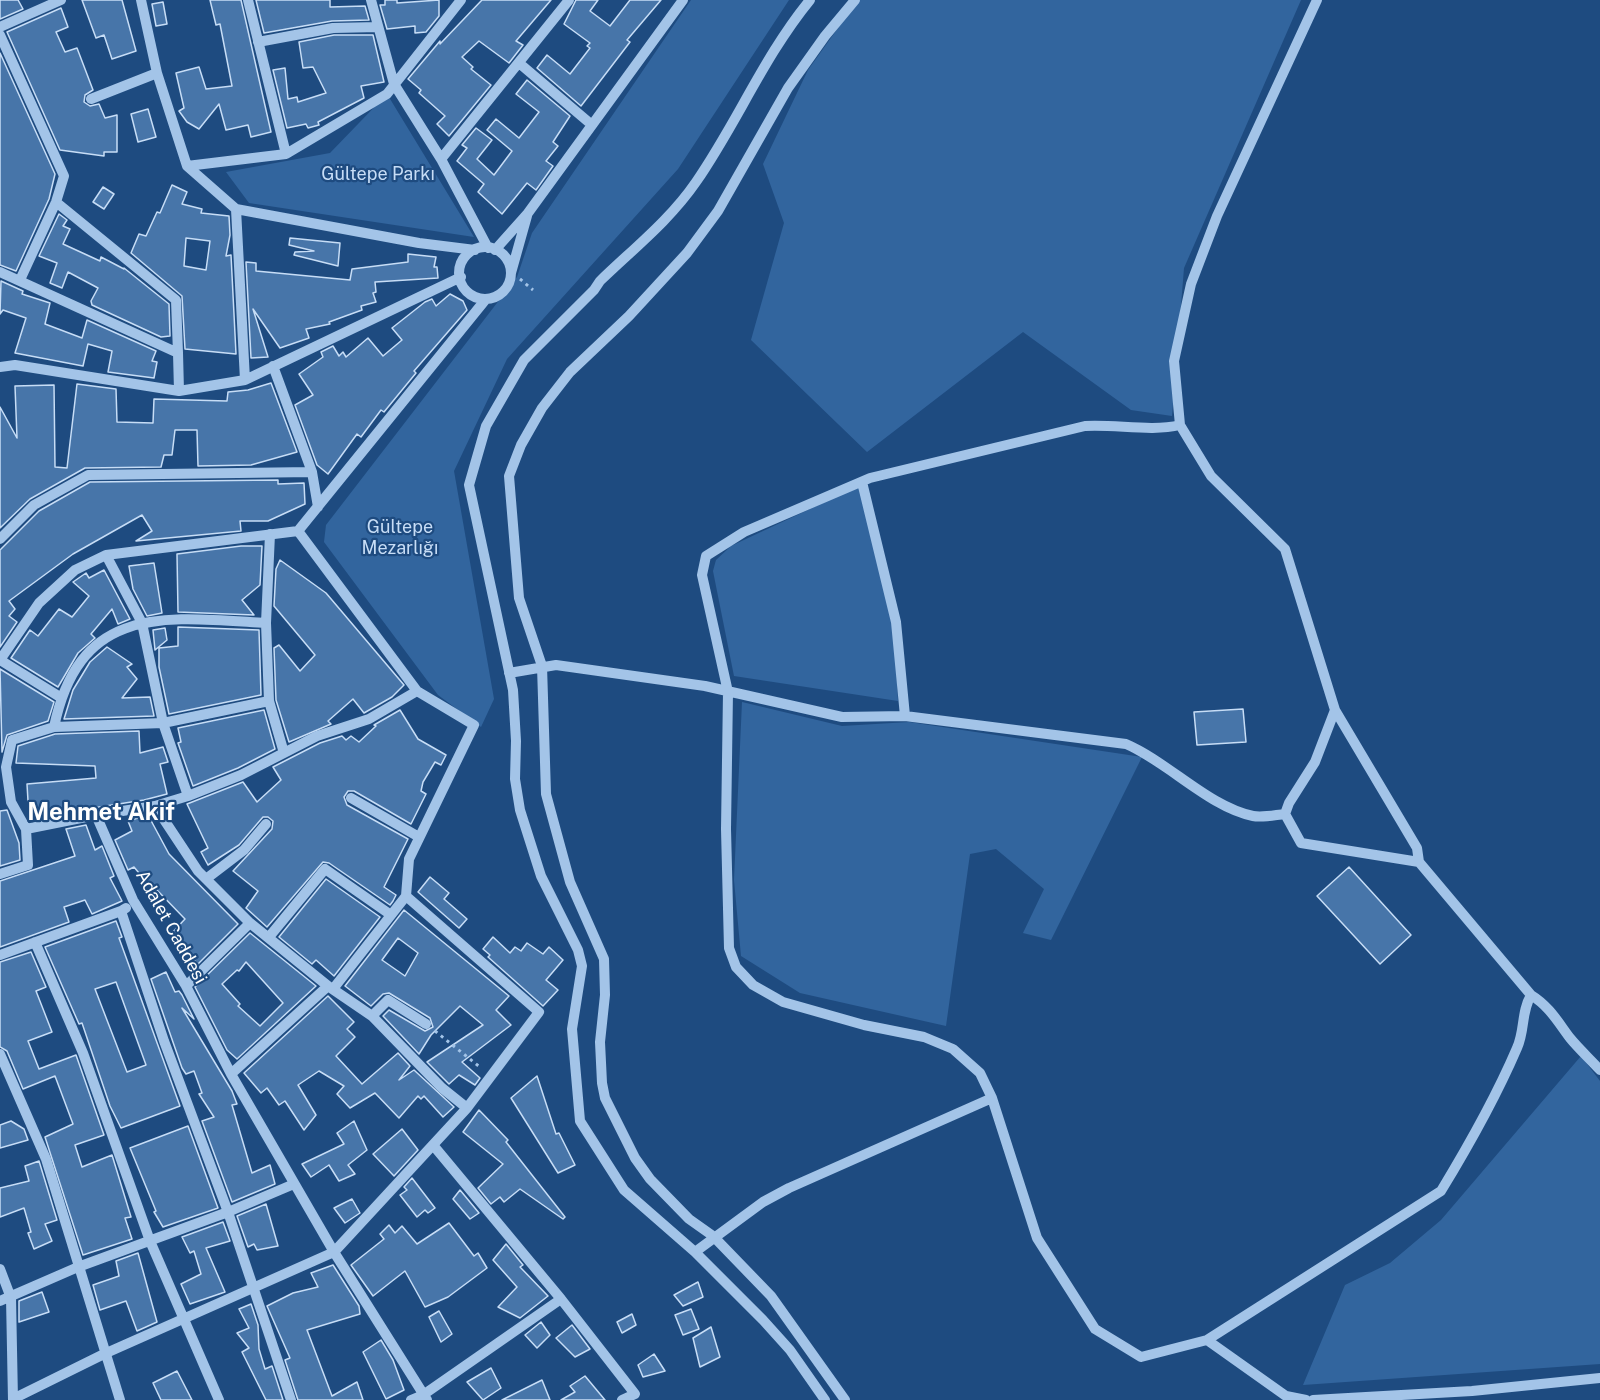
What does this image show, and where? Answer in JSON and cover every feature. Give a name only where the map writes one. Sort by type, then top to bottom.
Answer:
[{"type":"street","points":[[0,27],[61,0]]},
{"type":"street","points":[[141,0],[158,73],[188,166],[236,209],[419,243],[475,250],[492,249],[528,213],[683,0]]},
{"type":"street","points":[[248,0],[286,154]]},
{"type":"street","points":[[371,0],[394,84],[441,159],[492,249],[507,259],[511,273]]},
{"type":"street","points":[[188,166],[286,154],[387,94],[461,0]]},
{"type":"street","points":[[441,159],[569,0]]},
{"type":"street","points":[[810,0],[761,70],[696,182],[672,214],[600,280],[594,290],[524,360],[486,426],[469,485],[509,673],[516,741],[514,779],[520,810],[541,876],[578,950],[582,966],[572,1029],[580,1121],[624,1190],[695,1252],[780,1338],[825,1400]]},
{"type":"street","points":[[845,1400],[771,1296],[713,1236],[689,1219],[650,1179],[635,1158],[605,1098],[600,1042],[605,994],[604,959],[570,882],[546,794],[542,666],[519,598],[509,476],[521,445],[542,408],[570,372],[629,316],[687,252],[718,211],[788,88],[825,36],[855,0]]},
{"type":"street","points":[[1317,0],[1217,216],[1191,284],[1174,361],[1180,425],[1211,476],[1285,549],[1335,710],[1418,848],[1419,862],[1531,995],[1540,1000],[1600,1070]]},
{"type":"street","points":[[258,42],[313,31],[378,27]]},
{"type":"street","points":[[0,35],[64,176],[56,202],[20,280]]},
{"type":"street","points":[[519,63],[592,125]]},
{"type":"street","points":[[91,99],[158,73]]},
{"type":"street","points":[[56,202],[176,300],[179,391]]},
{"type":"street","points":[[236,209],[245,380]]},
{"type":"street","points":[[475,250],[464,260],[461,282],[471,295],[486,299],[494,298],[507,288],[528,213]]},
{"type":"street","points":[[0,272],[178,354]]},
{"type":"street","points":[[0,367],[15,365],[179,391],[245,380],[461,277]]},
{"type":"street","points":[[60,697],[0,660],[39,603],[75,570],[106,555],[298,531],[486,299]]},
{"type":"street","points":[[273,366],[312,472],[318,507]]},
{"type":"street","points":[[1180,425],[1170,428],[1085,426],[870,478],[744,532],[706,556],[702,575],[728,692],[726,829],[729,948],[736,967],[753,985],[783,1002],[864,1025],[924,1037],[953,1049],[980,1073],[992,1098],[1037,1238],[1095,1329],[1141,1357],[1207,1340],[1441,1191],[1464,1153],[1519,1046],[1524,1007],[1531,995]]},
{"type":"street","points":[[0,539],[34,505],[88,475],[312,472]]},
{"type":"street","points":[[862,482],[896,622],[905,716]]},
{"type":"street","points":[[231,1074],[330,988],[406,896],[409,859],[474,724],[417,691],[298,531]]},
{"type":"street","points":[[270,534],[266,623],[269,701],[284,753]]},
{"type":"street","points":[[106,555],[142,623],[163,723],[188,796]]},
{"type":"street","points":[[54,727],[60,697],[88,653],[109,634],[142,623],[180,618],[266,623]]},
{"type":"street","points":[[509,673],[556,665],[728,692],[842,717],[905,716],[1126,744],[1146,752],[1215,800],[1253,816],[1286,814]]},
{"type":"street","points":[[26,829],[155,806],[188,796],[241,775],[317,736],[369,718],[417,691]]},
{"type":"street","points":[[0,874],[28,865],[26,829],[10,802],[6,767],[12,740],[54,727],[163,723],[269,701]]},
{"type":"street","points":[[1335,710],[1315,762],[1289,803],[1286,814],[1300,843],[1419,862]]},
{"type":"street","points":[[351,798],[419,837]]},
{"type":"street","points":[[155,806],[206,879],[250,923],[330,988],[372,1016],[441,1088],[467,1108]]},
{"type":"street","name":"Adalet Caddesi","points":[[96,815],[134,900],[186,986],[231,1074],[334,1252],[425,1397]]},
{"type":"street","points":[[206,879],[244,850],[266,824]]},
{"type":"street","points":[[268,937],[325,869],[391,915]]},
{"type":"street","points":[[0,1269],[14,1399],[104,1354],[334,1252],[467,1108],[539,1012],[406,896]]},
{"type":"street","points":[[0,955],[121,911],[134,900]]},
{"type":"street","points":[[121,911],[164,1041],[228,1212],[252,1290],[291,1400]]},
{"type":"street","points":[[186,986],[250,923]]},
{"type":"street","points":[[35,942],[83,1053],[150,1241],[219,1400]]},
{"type":"street","points":[[372,1016],[388,1000],[426,1024]]},
{"type":"street","points":[[0,1054],[46,1159],[120,1400]]},
{"type":"street","points":[[695,1252],[713,1236],[763,1202],[789,1188],[992,1098]]},
{"type":"street","points":[[433,1145],[561,1299],[635,1394],[622,1400]]},
{"type":"street","points":[[5,1299],[78,1267],[228,1212],[294,1184]]},
{"type":"street","points":[[411,1400],[425,1397],[561,1299]]},
{"type":"street","points":[[1207,1340],[1286,1396],[1306,1400]]},
{"type":"street","points":[[1313,1400],[1472,1391],[1600,1378]]},
{"type":"path","points":[[426,1024],[490,1075]]},
{"type":"green space","name":"Gültepe Mezarlığı","points":[[691,0],[789,0],[678,169],[507,359],[454,471],[494,699],[481,727],[438,695],[324,542],[326,525],[517,277],[532,233]]},
{"type":"green space","points":[[858,0],[1301,0],[1184,268],[1172,416],[1131,410],[1023,332],[867,452],[751,340],[784,223],[763,164],[808,70]]},
{"type":"green space","name":"Gültepe Parkı","points":[[387,94],[474,237],[249,203],[226,172],[330,153]]},
{"type":"green space","points":[[859,486],[894,627],[898,701],[734,676],[713,571],[716,560],[731,546]]},
{"type":"green space","points":[[742,702],[842,726],[909,722],[1142,757],[1051,940],[1023,933],[1044,889],[996,849],[970,854],[946,1026],[800,993],[741,956],[734,880]]},
{"type":"green space","points":[[1581,1056],[1600,1081],[1600,1364],[1303,1385],[1345,1285],[1390,1263],[1441,1220]]},
{"type":"building","points":[[0,0],[18,0],[23,9],[0,19]]},
{"type":"building","points":[[82,0],[122,0],[136,51],[112,59],[104,35],[96,38]]},
{"type":"building","points":[[210,0],[241,0],[271,132],[251,137],[248,125],[226,130],[219,104],[199,129],[187,122],[179,111],[184,108],[176,73],[199,67],[206,89],[232,86],[220,24],[216,25]]},
{"type":"building","points":[[256,0],[330,0],[330,7],[365,6],[369,20],[332,21],[264,33]]},
{"type":"building","points":[[385,0],[397,0],[397,3],[439,0],[439,16],[426,32],[415,33],[415,26],[387,29],[380,5],[385,5]]},
{"type":"building","points":[[482,0],[551,0],[516,41],[523,45],[509,63],[479,41],[462,57],[473,67],[471,69],[491,85],[449,136],[437,124],[445,116],[419,93],[421,90],[408,79],[440,41],[440,44]]},
{"type":"building","points":[[576,0],[598,0],[590,11],[610,26],[630,0],[661,0],[627,40],[630,42],[581,106],[537,68],[547,55],[570,74],[590,48],[587,46],[590,43],[564,24]]},
{"type":"building","points":[[163,2],[167,24],[156,26],[152,4]]},
{"type":"building","points":[[61,8],[68,27],[56,32],[65,52],[77,48],[93,90],[85,95],[84,102],[90,106],[99,104],[105,118],[117,115],[117,152],[104,152],[104,156],[60,150],[7,32]]},
{"type":"building","points":[[334,35],[373,35],[384,82],[361,86],[364,98],[318,122],[319,125],[308,128],[306,124],[287,128],[273,70],[285,68],[288,99],[297,97],[298,102],[326,93],[313,67],[303,68],[299,42]]},
{"type":"building","points":[[0,53],[55,174],[49,199],[16,271],[0,265]]},
{"type":"building","points":[[527,80],[570,116],[553,142],[558,146],[546,161],[553,166],[536,190],[527,183],[502,214],[478,192],[484,184],[457,161],[467,148],[462,145],[476,128],[492,140],[477,159],[494,175],[512,151],[487,130],[496,119],[519,138],[539,112],[516,94]]},
{"type":"building","points":[[148,109],[156,137],[138,142],[131,114]]},
{"type":"building","points":[[172,185],[187,192],[182,204],[202,209],[201,213],[229,216],[230,235],[226,256],[231,255],[236,354],[185,349],[182,296],[131,253],[139,234],[146,236],[157,212],[160,213]],"holes":[[[186,238],[210,241],[206,270],[184,266]]]},
{"type":"building","points":[[103,187],[114,194],[104,209],[93,202]]},
{"type":"building","points":[[59,214],[67,220],[63,226],[70,229],[63,244],[100,261],[101,257],[124,268],[169,304],[170,336],[161,337],[92,305],[91,301],[98,288],[68,272],[62,288],[50,283],[57,263],[39,256]]},
{"type":"building","points":[[290,238],[340,243],[338,266],[294,255],[295,252],[314,251],[289,245]]},
{"type":"building","points":[[408,254],[436,257],[434,267],[437,267],[438,278],[375,282],[376,292],[373,293],[376,302],[361,306],[362,310],[329,322],[330,324],[306,329],[309,338],[280,348],[253,309],[268,357],[251,358],[246,262],[256,263],[256,271],[350,280],[352,269],[408,262]]},
{"type":"building","points":[[1,281],[23,291],[22,294],[50,303],[45,324],[82,338],[87,320],[156,351],[152,361],[157,362],[154,378],[108,372],[112,351],[88,344],[83,366],[15,353],[26,318],[3,310],[0,314]]},
{"type":"building","points":[[450,294],[463,301],[467,310],[414,371],[416,373],[384,412],[381,410],[361,437],[357,434],[328,474],[317,465],[295,405],[313,395],[299,374],[323,357],[321,352],[333,346],[339,356],[343,352],[346,357],[368,338],[383,356],[402,340],[392,328],[425,302],[432,299],[436,306]]},
{"type":"building","points":[[271,383],[297,452],[251,465],[198,466],[197,430],[175,430],[172,455],[164,455],[161,467],[85,468],[30,499],[0,528],[0,407],[17,438],[15,386],[54,385],[55,467],[67,468],[77,384],[116,389],[117,422],[153,423],[154,399],[227,401],[228,392],[248,390]]},
{"type":"building","points":[[278,480],[278,484],[304,483],[305,504],[268,521],[240,521],[241,531],[136,541],[152,531],[142,515],[73,554],[9,601],[15,609],[9,616],[17,622],[0,647],[0,550],[39,511],[90,482]]},
{"type":"building","points":[[241,546],[262,546],[260,585],[242,600],[254,615],[178,612],[177,554]]},
{"type":"building","points":[[280,560],[326,593],[404,685],[392,697],[364,713],[353,699],[328,721],[331,724],[289,742],[276,700],[274,648],[279,645],[300,671],[315,655],[274,606],[276,569]]},
{"type":"building","points":[[154,563],[162,613],[147,616],[133,589],[129,566]]},
{"type":"building","points":[[104,570],[130,619],[118,624],[112,609],[91,634],[95,638],[78,653],[58,687],[11,658],[30,630],[38,636],[59,609],[72,617],[89,596],[73,582],[86,573],[89,578]]},
{"type":"building","points":[[178,627],[259,630],[261,695],[169,714],[159,667],[159,648],[178,646]]},
{"type":"building","points":[[165,628],[167,640],[155,650],[153,630]]},
{"type":"building","points":[[107,647],[132,664],[127,667],[137,679],[122,698],[150,697],[154,716],[64,719],[73,690],[90,662]]},
{"type":"building","points":[[0,669],[54,702],[48,721],[7,735],[2,752]]},
{"type":"building","points":[[1243,709],[1246,742],[1197,745],[1194,712]]},
{"type":"building","points":[[264,710],[275,749],[238,768],[193,786],[178,743],[181,742],[178,728]]},
{"type":"building","points":[[400,710],[418,739],[446,755],[441,765],[435,762],[423,782],[421,791],[426,794],[411,824],[354,791],[348,791],[344,797],[347,805],[408,839],[384,887],[396,895],[393,901],[390,905],[329,863],[323,862],[267,927],[246,908],[258,891],[233,871],[272,829],[273,821],[268,817],[263,817],[239,845],[208,865],[201,852],[208,848],[187,804],[243,782],[257,802],[281,780],[273,767],[320,743],[342,736],[346,740],[351,736],[359,742],[376,726],[374,725]]},
{"type":"building","points":[[139,731],[140,753],[163,747],[168,762],[160,764],[167,794],[144,800],[29,818],[27,784],[96,778],[95,766],[16,763],[18,746],[55,734]]},
{"type":"building","points":[[7,810],[19,843],[20,860],[0,866],[0,811]]},
{"type":"building","points":[[148,815],[169,854],[238,924],[198,964],[170,935],[185,919],[155,888],[153,890],[134,867],[128,870],[115,840],[132,831],[128,821]]},
{"type":"building","points":[[86,825],[95,850],[102,846],[114,876],[110,878],[122,901],[92,914],[85,900],[64,907],[69,922],[0,947],[0,881],[75,856],[66,829]]},
{"type":"building","points":[[1349,867],[1411,935],[1380,964],[1317,896]]},
{"type":"building","points":[[430,877],[449,893],[444,899],[467,919],[459,928],[418,892]]},
{"type":"building","points":[[326,879],[380,917],[334,976],[316,960],[312,964],[279,937]]},
{"type":"building","points":[[404,910],[509,996],[496,1010],[511,1025],[462,1062],[480,1078],[475,1085],[459,1075],[449,1084],[427,1062],[483,1025],[460,1006],[431,1035],[419,1054],[383,1016],[389,1010],[425,1031],[433,1027],[430,1018],[389,993],[383,994],[371,1006],[345,986]],"holes":[[[398,938],[418,953],[405,976],[382,960]]]},
{"type":"building","points":[[116,921],[122,937],[119,938],[180,1106],[121,1128],[110,1106],[82,1023],[79,1024],[45,947]],"holes":[[[116,982],[146,1065],[127,1072],[95,989]]]},
{"type":"building","points":[[250,933],[316,986],[237,1059],[227,1050],[195,987]],"holes":[[[246,962],[283,1003],[260,1026],[238,1006],[240,1004],[222,984],[237,970],[239,971]]]},
{"type":"building","points":[[493,937],[510,953],[515,947],[521,951],[527,943],[543,954],[549,947],[563,960],[546,980],[558,990],[543,1006],[488,957],[490,955],[483,949]]},
{"type":"building","points":[[31,952],[46,987],[36,991],[52,1032],[28,1041],[39,1069],[76,1055],[104,1135],[75,1145],[82,1167],[112,1155],[131,1217],[125,1218],[132,1239],[83,1255],[45,1137],[73,1124],[55,1076],[23,1089],[7,1051],[0,1047],[0,962]]},
{"type":"building","points":[[166,972],[175,992],[179,991],[182,995],[194,1019],[182,1008],[232,1091],[237,1104],[232,1105],[252,1173],[270,1165],[275,1184],[232,1202],[202,1121],[214,1117],[199,1094],[202,1093],[194,1071],[186,1074],[182,1068],[151,979]]},
{"type":"building","points":[[328,996],[354,1022],[347,1029],[355,1037],[336,1056],[362,1084],[398,1053],[410,1066],[399,1080],[414,1070],[454,1107],[443,1117],[424,1096],[421,1099],[418,1096],[399,1118],[375,1093],[350,1108],[337,1094],[344,1086],[319,1071],[298,1085],[316,1115],[304,1130],[285,1101],[279,1105],[267,1088],[261,1093],[244,1073]]},
{"type":"building","points":[[537,1076],[556,1134],[559,1133],[575,1165],[558,1173],[511,1098]]},
{"type":"building","points":[[479,1110],[508,1140],[506,1142],[565,1217],[563,1219],[520,1189],[504,1202],[500,1197],[491,1204],[478,1188],[503,1164],[463,1132]]},
{"type":"building","points":[[11,1121],[24,1129],[28,1140],[0,1148],[0,1125]]},
{"type":"building","points":[[354,1121],[367,1150],[348,1165],[355,1174],[339,1181],[329,1165],[311,1177],[302,1164],[344,1144],[337,1133]]},
{"type":"building","points":[[188,1126],[218,1208],[163,1227],[154,1212],[156,1211],[130,1148]]},
{"type":"building","points":[[402,1129],[418,1150],[394,1176],[373,1154]]},
{"type":"building","points":[[39,1161],[57,1220],[45,1224],[52,1241],[34,1249],[28,1233],[31,1232],[24,1208],[0,1217],[0,1188],[29,1181],[25,1166]]},
{"type":"building","points":[[412,1178],[435,1208],[428,1213],[425,1210],[417,1217],[400,1195],[407,1190],[404,1187]]},
{"type":"building","points":[[460,1190],[479,1213],[470,1219],[453,1199]]},
{"type":"building","points":[[352,1199],[360,1213],[345,1223],[334,1208]]},
{"type":"building","points":[[266,1204],[278,1246],[257,1250],[254,1244],[248,1247],[237,1216]]},
{"type":"building","points":[[223,1222],[230,1241],[206,1248],[225,1292],[190,1304],[181,1284],[201,1274],[194,1251],[190,1253],[182,1237]]},
{"type":"building","points":[[449,1223],[474,1256],[478,1253],[487,1268],[448,1297],[425,1307],[405,1271],[373,1296],[351,1265],[384,1239],[380,1234],[389,1225],[395,1233],[402,1226],[417,1244]]},
{"type":"building","points":[[506,1244],[523,1265],[520,1267],[548,1296],[520,1318],[498,1307],[517,1287],[493,1260]]},
{"type":"building","points":[[138,1253],[157,1322],[137,1331],[126,1301],[100,1310],[93,1285],[119,1276],[116,1261]]},
{"type":"building","points":[[333,1265],[359,1306],[360,1314],[307,1330],[332,1396],[357,1382],[363,1400],[298,1400],[285,1360],[290,1358],[267,1306],[293,1293],[318,1287],[311,1273]]},
{"type":"building","points":[[698,1282],[703,1297],[683,1306],[674,1295]]},
{"type":"building","points":[[42,1292],[49,1312],[19,1322],[19,1301]]},
{"type":"building","points":[[251,1304],[258,1325],[259,1349],[265,1369],[272,1366],[283,1400],[266,1400],[242,1352],[249,1348],[237,1333],[249,1328],[239,1309]]},
{"type":"building","points":[[691,1309],[699,1329],[683,1335],[675,1315]]},
{"type":"building","points":[[439,1311],[452,1334],[441,1342],[429,1317]]},
{"type":"building","points":[[632,1314],[636,1325],[622,1333],[617,1322]]},
{"type":"building","points":[[541,1322],[550,1335],[537,1348],[525,1335]]},
{"type":"building","points":[[572,1325],[590,1349],[575,1357],[556,1338]]},
{"type":"building","points":[[711,1327],[720,1357],[700,1367],[693,1338]]},
{"type":"building","points":[[381,1340],[393,1360],[404,1390],[386,1399],[363,1352]]},
{"type":"building","points":[[654,1354],[665,1371],[643,1377],[638,1365]]},
{"type":"building","points":[[491,1368],[501,1388],[483,1400],[467,1382]]},
{"type":"building","points":[[177,1371],[192,1400],[161,1400],[153,1383]]},
{"type":"building","points":[[585,1376],[605,1400],[561,1400],[575,1392],[570,1386]]},
{"type":"building","points":[[542,1380],[550,1400],[502,1400]]},
{"type":"district","name":"Mehmet Akif","points":[[101,813]]}]
